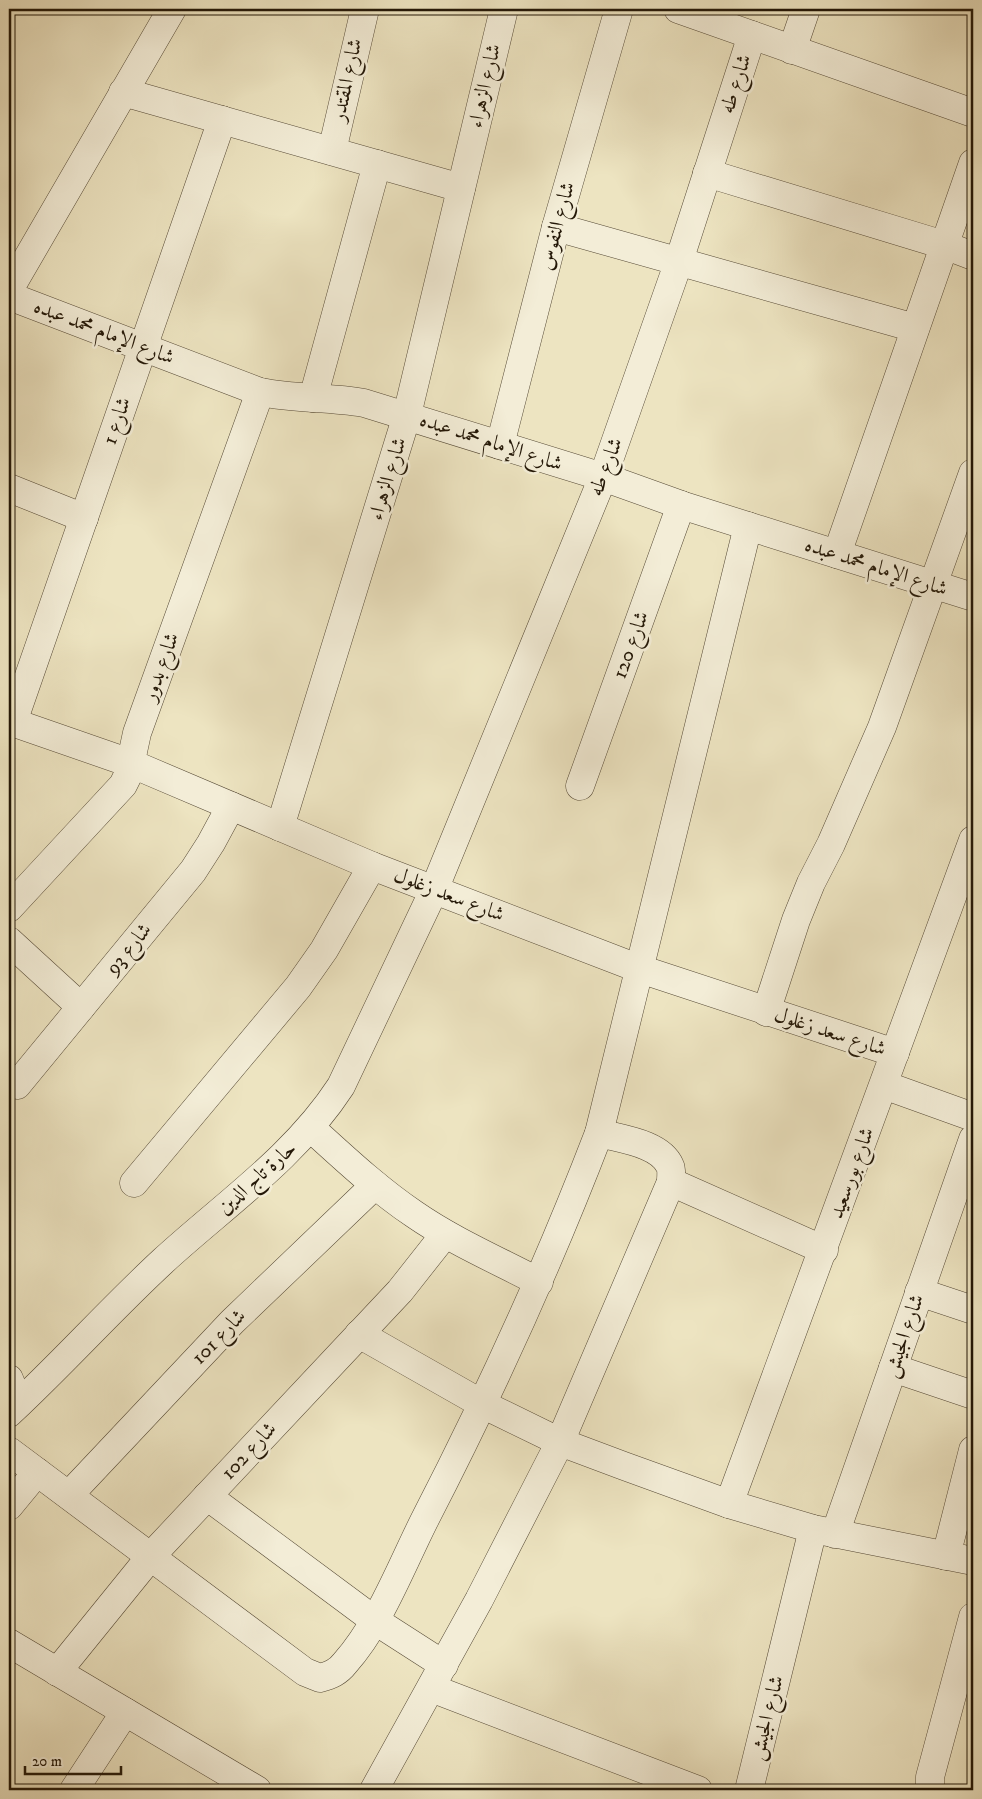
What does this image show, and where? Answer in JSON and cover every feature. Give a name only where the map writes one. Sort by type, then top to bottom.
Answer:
[{"type":"street","points":[[9,290],[172,9]]},
{"type":"street","name":"شارع المقتدر","points":[[332,152],[365,9]]},
{"type":"street","name":"شارع الزهراء","points":[[280,827],[407,415],[504,9]]},
{"type":"street","name":"شارع النفوس","points":[[500,445],[556,227],[619,9]]},
{"type":"street","points":[[678,9],[973,113]]},
{"type":"street","points":[[792,50],[806,9]]},
{"type":"street","name":"شارع طه","points":[[434,890],[603,477],[679,262],[752,36]]},
{"type":"street","points":[[123,92],[461,188]]},
{"type":"street","name":"شارع 1","points":[[11,721],[84,518],[222,120]]},
{"type":"street","points":[[837,554],[973,163]]},
{"type":"street","points":[[313,398],[377,164]]},
{"type":"street","points":[[707,173],[944,245],[973,256]]},
{"type":"street","points":[[556,227],[915,328]]},
{"type":"street","name":"شارع الإمام محمد عبده","points":[[9,296],[260,392],[288,398],[338,398],[407,415],[973,597]]},
{"type":"street","name":"شارع بدور","points":[[9,908],[123,785],[138,733],[260,392]]},
{"type":"street","points":[[766,1012],[796,920],[882,726],[973,473]]},
{"type":"street","points":[[9,488],[84,518]]},
{"type":"street","name":"شارع 120","points":[[580,786],[682,505]]},
{"type":"street","points":[[9,1450],[306,1672],[320,1678],[335,1673],[346,1662],[374,1620],[484,1405],[570,1210],[599,1133],[748,526]]},
{"type":"street","name":"شارع سعد زغلول","points":[[11,721],[130,763],[372,866],[640,969],[895,1053]]},
{"type":"street","name":"شارع 93","points":[[17,1085],[192,871],[211,844],[231,806]]},
{"type":"street","name":"شارع بورسعيد","points":[[728,1504],[824,1250],[973,840]]},
{"type":"street","points":[[134,1183],[298,986],[324,950],[372,866]]},
{"type":"street","name":"حارة تاج الدين","points":[[14,1408],[161,1263],[281,1158],[311,1128],[327,1108],[353,1064],[434,890]]},
{"type":"street","points":[[9,940],[81,1007]]},
{"type":"street","points":[[884,1085],[973,1116]]},
{"type":"street","points":[[311,1128],[375,1185],[413,1214],[445,1234],[539,1282]]},
{"type":"street","points":[[374,1790],[438,1676],[560,1442],[671,1182],[671,1167],[663,1156],[651,1148],[599,1133]]},
{"type":"street","name":"شارع الجيش","points":[[749,1790],[824,1532],[893,1368],[973,1139]]},
{"type":"street","points":[[671,1182],[824,1250]]},
{"type":"street","name":"شارع 101","points":[[69,1495],[232,1322],[375,1185]]},
{"type":"street","name":"شارع 102","points":[[57,1672],[150,1556],[400,1291],[445,1234]]},
{"type":"street","points":[[920,1292],[973,1310]]},
{"type":"street","points":[[359,1334],[484,1405],[560,1442],[728,1504],[824,1532],[973,1561]]},
{"type":"street","points":[[893,1368],[973,1395]]},
{"type":"street","points":[[9,1379],[14,1408]]},
{"type":"street","points":[[946,1556],[969,1485],[973,1450]]},
{"type":"street","points":[[9,1506],[37,1472]]},
{"type":"street","points":[[207,1496],[374,1620],[438,1676],[698,1790]]},
{"type":"street","points":[[930,1790],[930,1777],[973,1617]]},
{"type":"street","points":[[9,1643],[257,1790]]},
{"type":"street","points":[[74,1790],[125,1712]]}]
